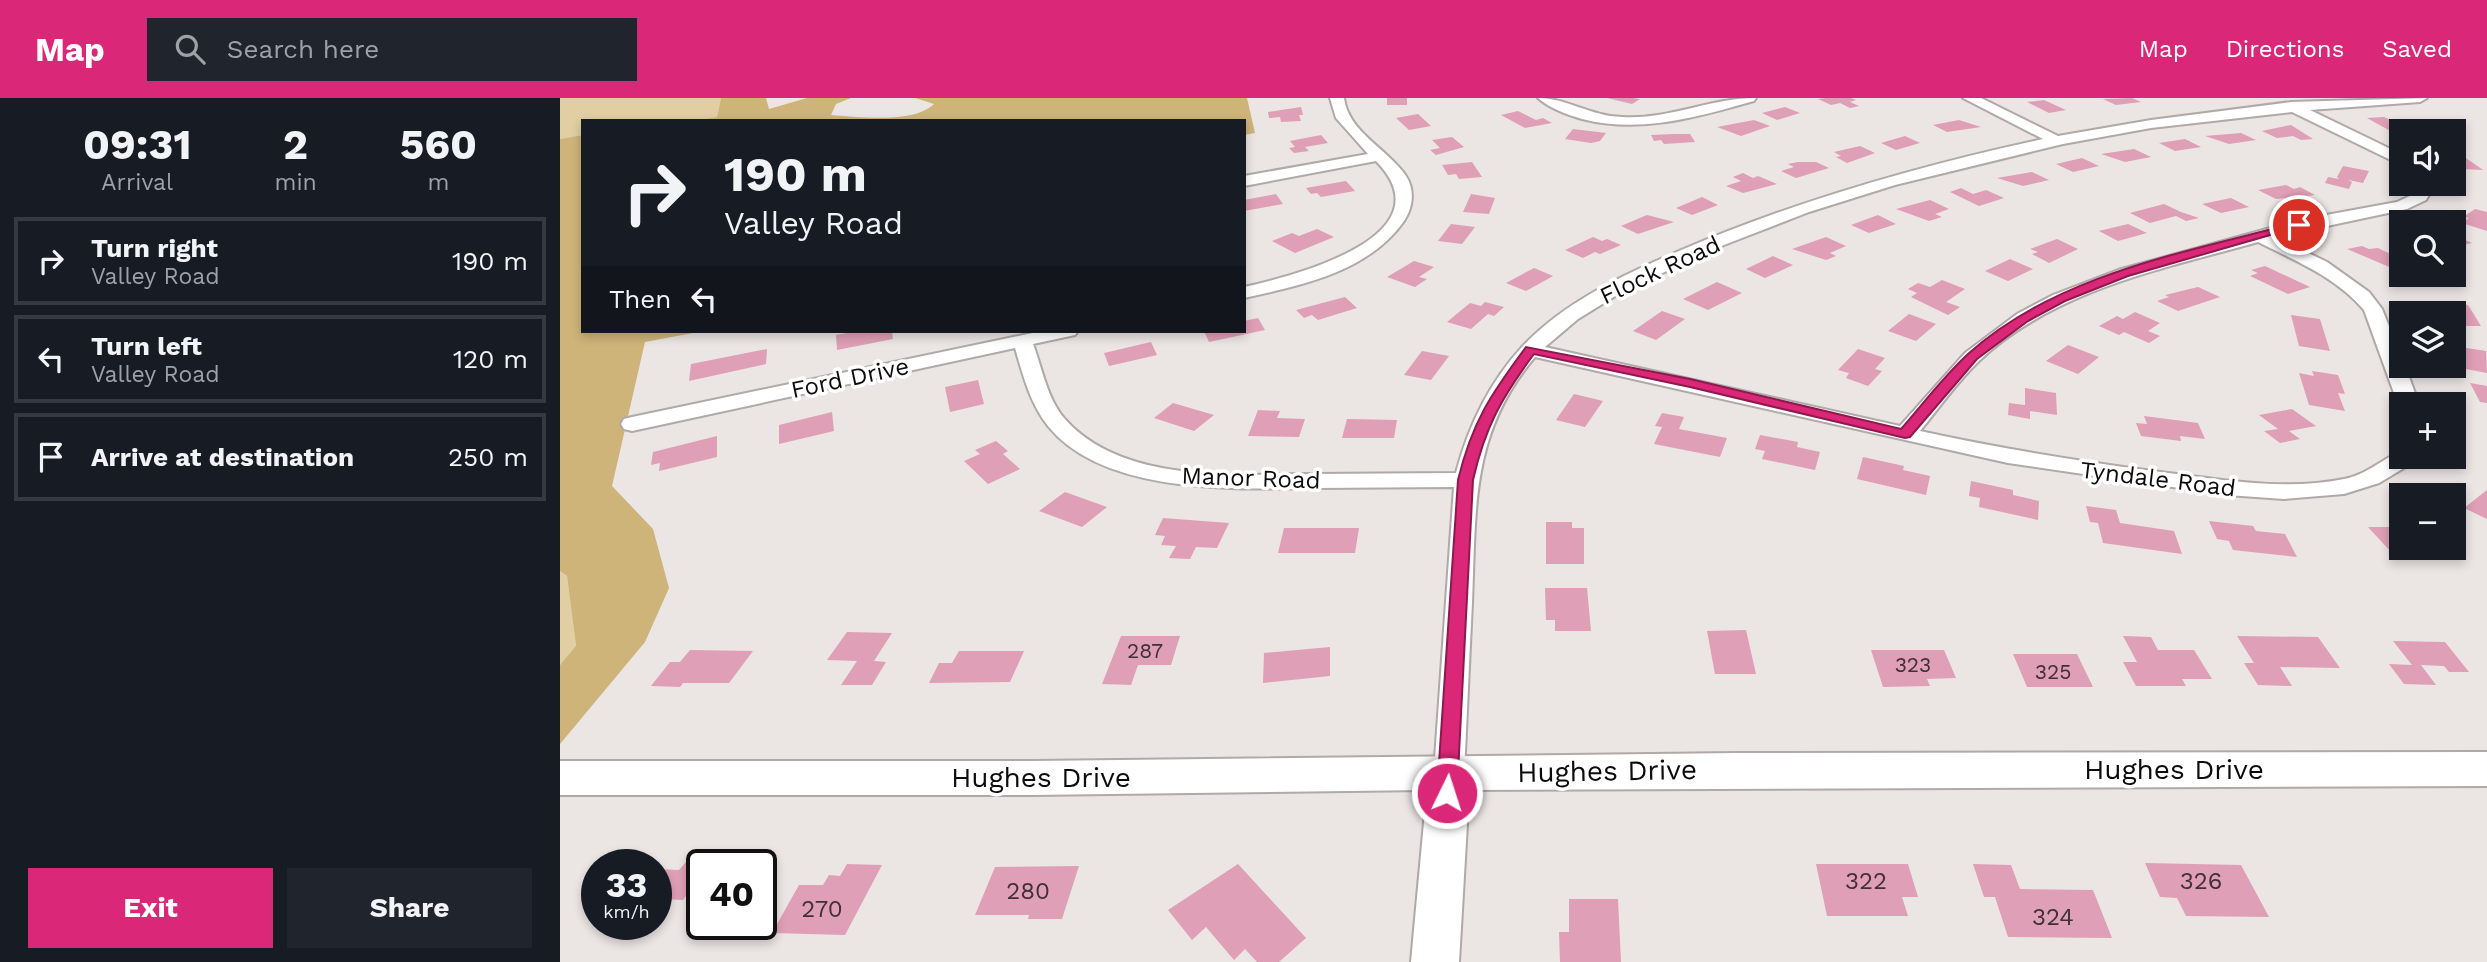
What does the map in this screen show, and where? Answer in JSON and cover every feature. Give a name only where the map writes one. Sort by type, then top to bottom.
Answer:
[{"type":"street","points":[[1246,292],[1322,271],[1346,261],[1382,237],[1395,223],[1405,198],[1398,176],[1340,114],[1337,98]]},
{"type":"street","points":[[1545,98],[1590,117],[1641,122],[1671,119],[1749,98]]},
{"type":"street","points":[[1970,98],[2053,139]]},
{"type":"street","name":"Flock Road","points":[[1435,962],[1466,480],[1473,447],[1496,397],[1531,350],[1563,322],[1604,294],[1689,253],[1860,190],[1929,169],[2053,139],[2175,119],[2290,106],[2420,98]]},
{"type":"street","points":[[2290,106],[2389,154]]},
{"type":"street","points":[[1246,181],[1380,156]]},
{"type":"street","points":[[1905,434],[1972,357],[2024,318],[2060,299],[2124,274],[2299,225],[2401,206],[2421,196]]},
{"type":"street","points":[[2260,236],[2333,273],[2365,298],[2373,309],[2404,392]]},
{"type":"street","name":"Ford Drive","points":[[632,424],[1059,333]]},
{"type":"street","name":"Manor Road","points":[[1022,341],[1048,412],[1064,430],[1083,445],[1138,468],[1208,480],[1466,480]]},
{"type":"street","name":"Tyndale Road","points":[[1531,350],[2079,470],[2267,491],[2304,491],[2349,485],[2391,469]]},
{"type":"street","name":"Hughes Drive","points":[[560,778],[1032,778],[1737,769],[2487,769]]},
{"type":"shaded area","points":[[560,98],[721,98],[717,117],[581,119],[581,135],[560,139]]},
{"type":"shaded area","points":[[721,98],[766,98],[769,109],[807,98],[851,98],[836,104],[831,115],[885,118],[913,114],[934,104],[915,98],[1247,98],[1255,133],[1246,135],[1246,119],[704,119],[717,117]]},
{"type":"shaded area","points":[[581,135],[581,333],[693,333],[645,342],[612,486],[653,529],[669,588],[645,642],[560,744],[560,665],[576,646],[567,576],[560,571],[560,139]]},
{"type":"shaded area","points":[[560,571],[567,576],[576,647],[560,665]]},
{"type":"building","points":[[1387,98],[1407,98],[1407,105],[1387,105]]},
{"type":"building","points":[[1607,98],[1633,98],[1640,99],[1632,104]]},
{"type":"building","points":[[1851,98],[1856,100],[1850,102],[1859,106],[1850,108],[1840,103],[1831,105],[1818,99]]},
{"type":"building","points":[[2132,98],[2141,102],[2116,105],[2103,99]]},
{"type":"building","points":[[2044,100],[2066,110],[2049,113],[2027,102]]},
{"type":"building","points":[[1301,107],[1301,121],[1281,122],[1280,117],[1269,118],[1268,112]]},
{"type":"building","points":[[1785,107],[1800,113],[1777,120],[1762,113]]},
{"type":"building","points":[[1518,111],[1536,120],[1543,118],[1552,123],[1525,128],[1501,115]]},
{"type":"building","points":[[1418,114],[1431,126],[1409,130],[1396,118]]},
{"type":"building","points":[[2367,118],[2389,119],[2389,130]]},
{"type":"building","points":[[1754,120],[1770,126],[1741,136],[1717,127]]},
{"type":"building","points":[[1959,120],[1981,127],[1947,132],[1933,125]]},
{"type":"building","points":[[2291,125],[2313,139],[2301,140],[2293,136],[2277,138],[2262,131]]},
{"type":"building","points":[[1573,129],[1606,133],[1600,141],[1591,143],[1565,139]]},
{"type":"building","points":[[2241,133],[2256,140],[2229,144],[2205,136]]},
{"type":"building","points":[[1690,134],[1695,142],[1664,144],[1661,140],[1654,141],[1651,135]]},
{"type":"building","points":[[1321,135],[1328,143],[1305,147],[1309,151],[1294,153],[1289,148],[1295,147],[1290,141]]},
{"type":"building","points":[[1905,136],[1920,143],[1896,150],[1881,143]]},
{"type":"building","points":[[1452,137],[1464,147],[1436,155],[1430,150],[1440,148],[1432,140]]},
{"type":"building","points":[[2185,139],[2201,147],[2175,151],[2159,143]]},
{"type":"building","points":[[1860,146],[1875,153],[1847,163],[1836,157],[1841,156],[1834,152]]},
{"type":"building","points":[[2134,149],[2151,157],[2125,162],[2101,154]]},
{"type":"building","points":[[2082,158],[2099,166],[2073,172],[2056,164]]},
{"type":"building","points":[[2466,158],[2483,170],[2466,169]]},
{"type":"building","points":[[1472,162],[1482,177],[1459,179],[1456,174],[1448,175],[1442,165]]},
{"type":"building","points":[[1816,162],[1829,168],[1796,178],[1781,171],[1794,167],[1788,164]]},
{"type":"building","points":[[2343,166],[2369,171],[2363,183],[2348,180],[2352,182],[2349,189],[2325,183],[2328,177],[2339,179],[2337,177]]},
{"type":"building","points":[[2032,172],[2049,180],[2023,186],[1997,178]]},
{"type":"building","points":[[1743,173],[1777,184],[1743,193],[1726,186],[1741,181],[1733,177]]},
{"type":"building","points":[[1346,181],[1355,191],[1321,197],[1317,193],[1311,194],[1306,188]]},
{"type":"building","points":[[2286,185],[2294,189],[2300,187],[2315,195],[2276,199],[2258,190]]},
{"type":"building","points":[[1961,188],[1973,194],[1986,190],[2004,198],[1979,206],[1950,192]]},
{"type":"building","points":[[1276,194],[1283,204],[1246,211],[1246,200]]},
{"type":"building","points":[[1471,194],[1495,198],[1489,214],[1463,212]]},
{"type":"building","points":[[1702,197],[1718,205],[1692,215],[1676,208]]},
{"type":"building","points":[[2231,198],[2249,207],[2221,213],[2202,204]]},
{"type":"building","points":[[1930,200],[1949,209],[1935,214],[1942,217],[1929,221],[1896,209]]},
{"type":"building","points":[[2164,204],[2199,218],[2186,221],[2176,216],[2150,223],[2130,213]]},
{"type":"building","points":[[2475,209],[2487,212],[2487,231],[2466,224],[2469,218],[2466,215]]},
{"type":"building","points":[[1647,215],[1674,222],[1638,234],[1621,226]]},
{"type":"building","points":[[1878,215],[1896,224],[1869,233],[1851,225]]},
{"type":"building","points":[[1451,224],[1475,227],[1462,244],[1438,241]]},
{"type":"building","points":[[2128,224],[2147,233],[2118,241],[2099,231]]},
{"type":"building","points":[[1317,229],[1334,237],[1295,253],[1272,241],[1292,233],[1299,236]]},
{"type":"building","points":[[1593,237],[1621,245],[1583,258],[1565,250]]},
{"type":"building","points":[[1826,237],[1846,246],[1830,253],[1836,256],[1826,260],[1792,249]]},
{"type":"building","points":[[2057,239],[2078,249],[2049,263],[2032,254],[2038,252],[2030,249]]},
{"type":"building","points":[[2362,246],[2369,249],[2378,248],[2389,253],[2389,267],[2347,249]]},
{"type":"building","points":[[1773,256],[1793,265],[1765,278],[1746,269]]},
{"type":"building","points":[[2010,259],[2033,269],[2008,281],[1985,271]]},
{"type":"building","points":[[1414,261],[1434,267],[1419,277],[1427,279],[1415,287],[1387,277]]},
{"type":"building","points":[[2265,266],[2310,287],[2288,294],[2250,276],[2258,273],[2251,270]]},
{"type":"building","points":[[1534,268],[1553,276],[1526,291],[1506,283]]},
{"type":"building","points":[[1942,280],[1965,289],[1946,302],[1960,307],[1948,315],[1911,297],[1917,293],[1908,289],[1918,283],[1930,287]]},
{"type":"building","points":[[1717,282],[1742,293],[1708,310],[1683,299]]},
{"type":"building","points":[[2198,287],[2220,297],[2178,311],[2157,301],[2169,297],[2165,295]]},
{"type":"building","points":[[1345,297],[1357,308],[1318,320],[1312,315],[1304,318],[1296,310]]},
{"type":"building","points":[[1485,302],[1504,307],[1494,316],[1488,314],[1471,329],[1447,322],[1470,303],[1481,306]]},
{"type":"building","points":[[2466,305],[2468,305],[2481,326],[2466,326]]},
{"type":"building","points":[[1662,311],[1685,319],[1656,340],[1633,331]]},
{"type":"building","points":[[2135,312],[2160,323],[2148,331],[2160,336],[2149,343],[2124,332],[2119,335],[2099,326],[2117,316],[2123,319]]},
{"type":"building","points":[[1909,314],[1936,324],[1916,341],[1888,331]]},
{"type":"building","points":[[2291,315],[2320,319],[2330,351],[2299,346]]},
{"type":"building","points":[[1258,318],[1265,330],[1209,342],[1205,333],[1246,333],[1246,321]]},
{"type":"building","points":[[892,333],[893,339],[837,350],[836,335]]},
{"type":"building","points":[[1151,342],[1157,355],[1109,366],[1104,353]]},
{"type":"building","points":[[2068,345],[2099,357],[2078,374],[2046,361]]},
{"type":"building","points":[[2466,348],[2486,351],[2487,373],[2466,369]]},
{"type":"building","points":[[767,349],[766,364],[689,381],[691,364]]},
{"type":"building","points":[[1858,349],[1885,358],[1875,369],[1882,371],[1868,386],[1846,378],[1849,373],[1838,370]]},
{"type":"building","points":[[1422,351],[1449,356],[1431,380],[1404,375]]},
{"type":"building","points":[[2312,371],[2338,375],[2345,394],[2338,393],[2345,411],[2309,405],[2299,373],[2314,376]]},
{"type":"building","points":[[978,380],[984,404],[950,412],[945,387]]},
{"type":"building","points":[[2470,383],[2487,386],[2487,403],[2480,402]]},
{"type":"building","points":[[2025,388],[2056,393],[2057,415],[2030,411],[2030,419],[2008,415],[2009,403],[2025,405]]},
{"type":"building","points":[[1574,394],[1603,401],[1585,427],[1556,420]]},
{"type":"building","points":[[1173,403],[1214,415],[1194,431],[1154,418]]},
{"type":"building","points":[[2292,409],[2316,426],[2289,431],[2300,439],[2280,443],[2264,431],[2278,429],[2259,415]]},
{"type":"building","points":[[1258,410],[1280,411],[1277,418],[1305,419],[1299,437],[1248,436]]},
{"type":"building","points":[[832,412],[834,431],[779,444],[779,425]]},
{"type":"building","points":[[1662,413],[1684,417],[1679,429],[1727,438],[1720,457],[1654,444],[1662,427],[1655,426]]},
{"type":"building","points":[[2144,416],[2198,423],[2205,439],[2180,436],[2181,441],[2141,436],[2136,423],[2147,424]]},
{"type":"building","points":[[1347,419],[1397,420],[1394,438],[1342,438]]},
{"type":"building","points":[[1760,435],[1798,442],[1797,447],[1820,452],[1815,470],[1762,459],[1765,451],[1755,449]]},
{"type":"building","points":[[717,436],[717,457],[659,471],[660,463],[651,465],[653,452]]},
{"type":"building","points":[[996,441],[1008,451],[1003,454],[1020,469],[988,484],[964,461],[980,454],[975,450]]},
{"type":"building","points":[[1863,457],[1904,466],[1903,470],[1930,476],[1926,495],[1857,479]]},
{"type":"building","points":[[1971,481],[2013,490],[2013,495],[2039,501],[2038,520],[1979,507],[1980,498],[1969,496]]},
{"type":"building","points":[[2487,490],[2487,519],[2466,509]]},
{"type":"building","points":[[1065,492],[1107,507],[1082,527],[1039,511]]},
{"type":"building","points":[[2086,506],[2116,510],[2120,523],[2174,531],[2182,554],[2103,543],[2098,523],[2090,522]]},
{"type":"building","points":[[1163,518],[1229,523],[1217,548],[1196,547],[1190,559],[1169,558],[1176,546],[1161,545],[1165,536],[1155,535]]},
{"type":"building","points":[[2209,521],[2253,526],[2256,531],[2285,534],[2297,557],[2233,550],[2229,541],[2217,539]]},
{"type":"building","points":[[1546,522],[1572,522],[1572,528],[1584,528],[1584,564],[1546,564]]},
{"type":"building","points":[[2368,527],[2389,527],[2389,550]]},
{"type":"building","points":[[1284,528],[1359,528],[1355,553],[1278,553]]},
{"type":"building","points":[[1545,588],[1587,588],[1591,631],[1555,631],[1555,620],[1546,620]]},
{"type":"building","points":[[1746,630],[1756,674],[1715,674],[1707,631]]},
{"type":"building","points":[[847,632],[892,633],[874,661],[886,662],[872,685],[841,685],[857,661],[827,660]]},
{"type":"building","points":[[1121,636],[1180,636],[1171,665],[1138,665],[1131,685],[1102,684]]},
{"type":"building","points":[[2123,636],[2151,637],[2158,650],[2194,650],[2212,679],[2182,679],[2186,686],[2136,686],[2123,662],[2137,662]]},
{"type":"building","points":[[2237,636],[2318,637],[2340,668],[2280,667],[2292,686],[2258,685],[2244,663],[2254,663]]},
{"type":"building","points":[[2393,641],[2445,642],[2469,672],[2449,672],[2444,666],[2421,665],[2436,685],[2404,684],[2389,664],[2412,665]]},
{"type":"building","points":[[1330,647],[1330,676],[1263,683],[1264,653]]},
{"type":"building","points":[[690,650],[753,651],[729,683],[683,683],[680,687],[651,686],[670,662],[680,662]]},
{"type":"building","points":[[1871,650],[1944,650],[1956,678],[1927,679],[1930,686],[1883,687]]},
{"type":"building","points":[[959,651],[1024,651],[1010,682],[929,683],[939,663],[952,663]]},
{"type":"building","points":[[2013,654],[2077,654],[2093,687],[2027,687]]},
{"type":"building","points":[[686,862],[686,896],[683,900],[672,899],[672,870],[679,870]]},
{"type":"building","points":[[2145,863],[2241,865],[2269,917],[2186,916],[2177,898],[2160,897]]},
{"type":"building","points":[[847,864],[882,865],[845,935],[777,933],[777,924],[799,885],[823,885],[829,875],[840,876]]},
{"type":"building","points":[[1238,864],[1306,938],[1279,962],[1257,962],[1245,949],[1234,960],[1206,927],[1192,940],[1168,910]]},
{"type":"building","points":[[1816,864],[1908,864],[1918,897],[1902,897],[1908,916],[1827,916]]},
{"type":"building","points":[[1973,864],[2011,865],[2020,889],[2093,890],[2112,938],[2008,937],[1995,897],[1984,897]]},
{"type":"building","points":[[1079,866],[1062,919],[1028,919],[1029,915],[975,915],[995,867]]},
{"type":"building","points":[[1569,899],[1618,899],[1621,962],[1560,962],[1559,932],[1569,932]]},
{"type":"route","points":[[1447,793],[1466,480],[1473,447],[1484,420],[1511,374],[1531,350],[1690,383],[1905,434],[1972,357],[2024,318],[2091,285],[2299,225]]}]
